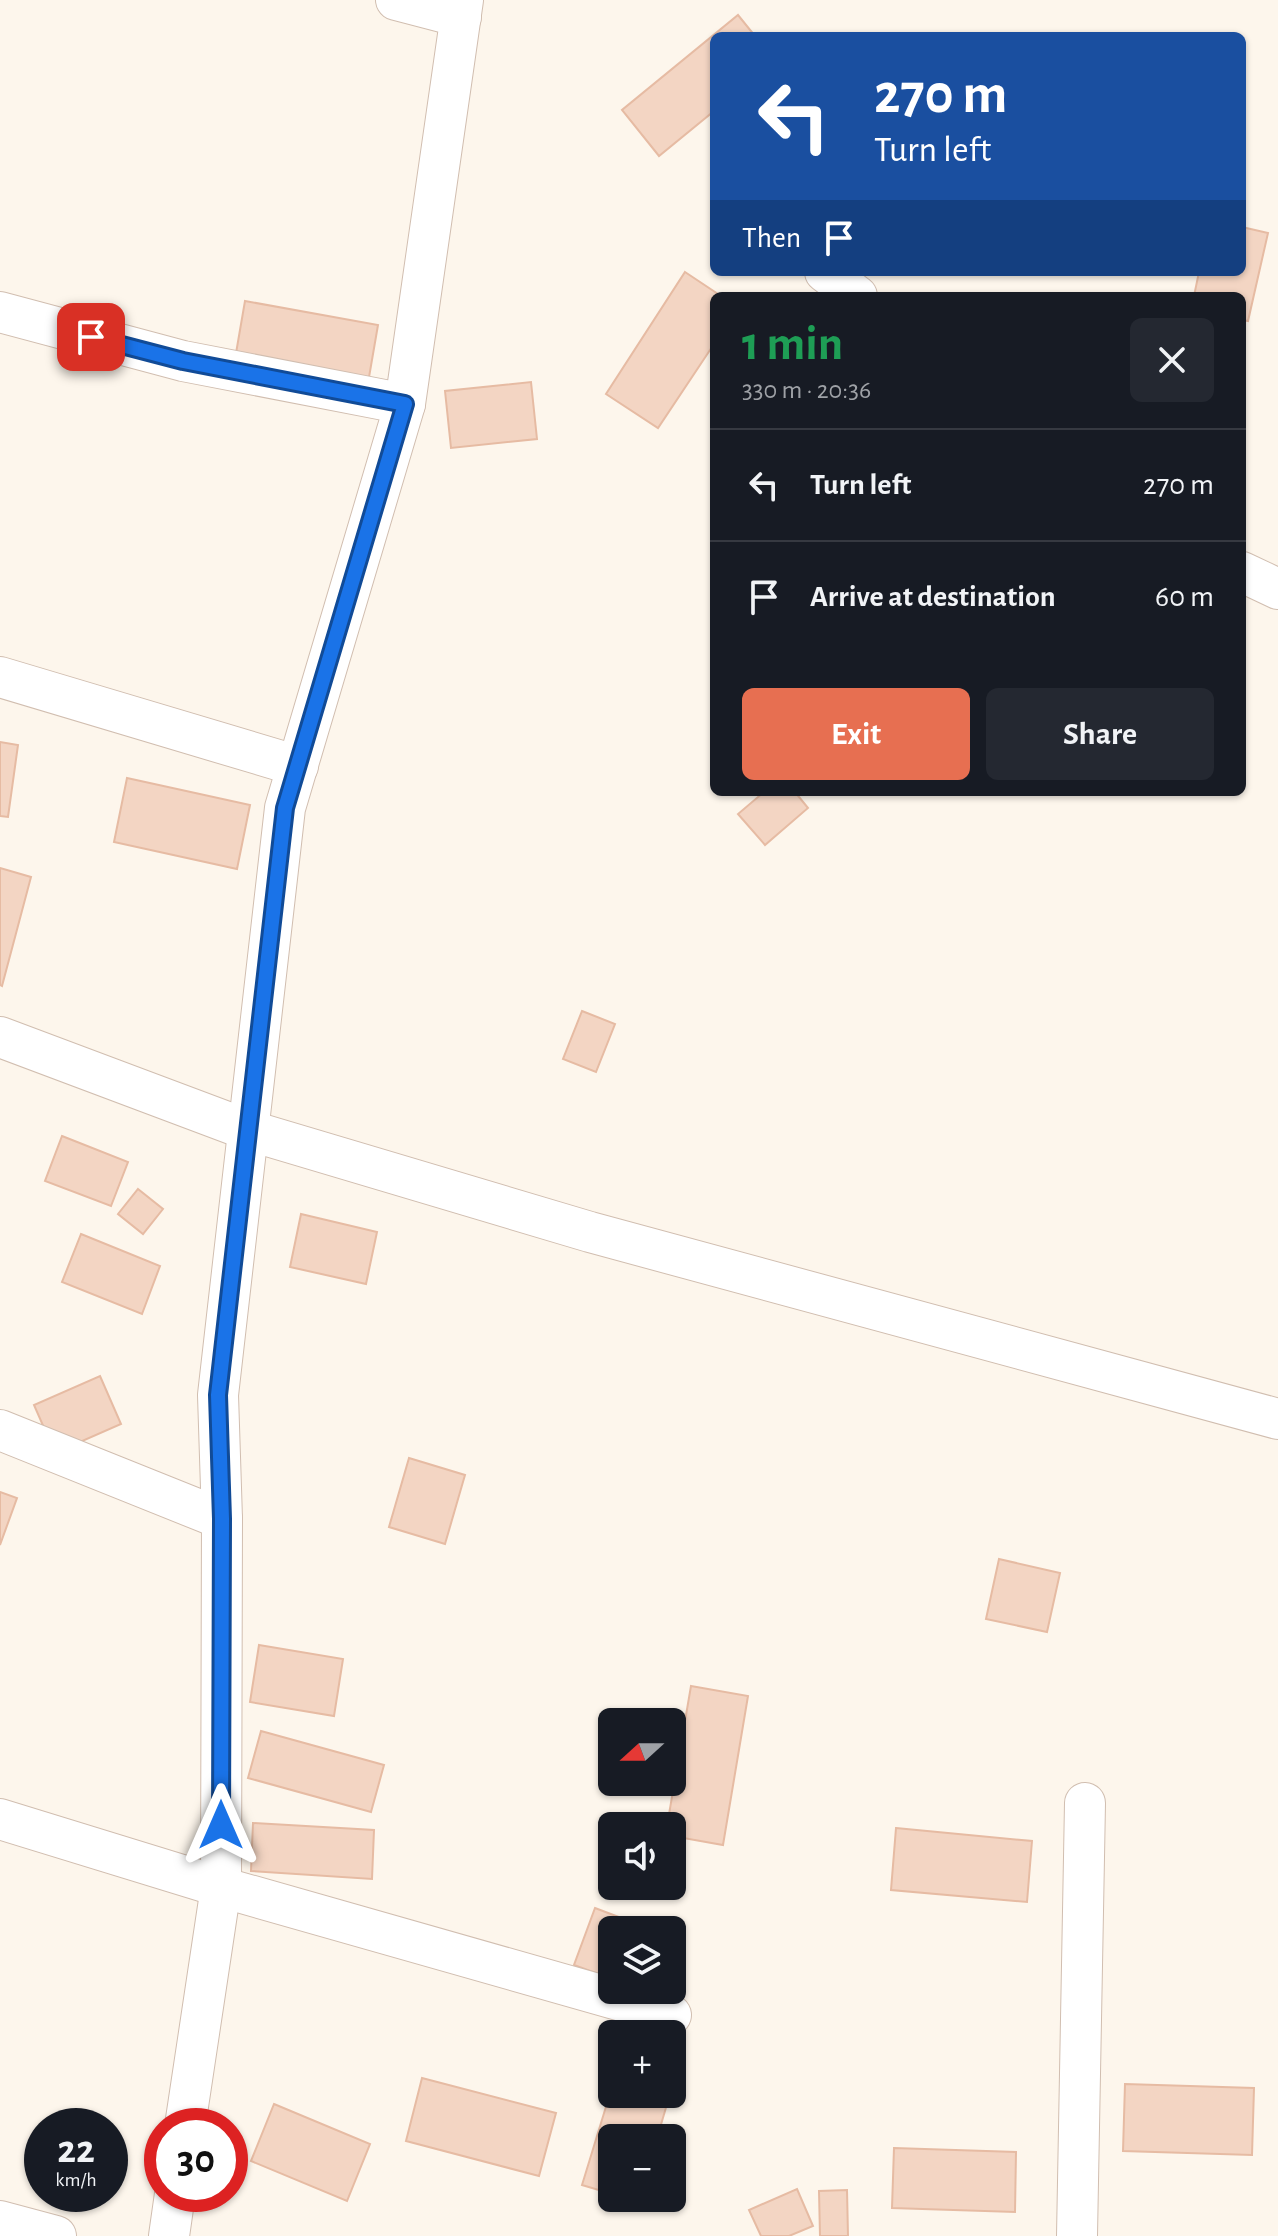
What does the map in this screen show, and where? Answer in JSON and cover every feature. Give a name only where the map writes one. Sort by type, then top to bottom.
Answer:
[{"type":"street","points":[[188,2108],[221,1887],[222,1519],[218,1395],[285,808],[405,404],[462,9],[396,0]]},
{"type":"street","points":[[830,276],[852,292]]},
{"type":"street","points":[[0,312],[183,361],[405,404]]},
{"type":"street","points":[[1246,574],[1278,589]]},
{"type":"street","points":[[0,677],[298,766]]},
{"type":"street","points":[[0,1037],[248,1130],[590,1232],[1278,1419]]},
{"type":"street","points":[[0,1430],[222,1519]]},
{"type":"street","points":[[1077,2236],[1085,1803]]},
{"type":"street","points":[[0,1819],[221,1887],[671,2015]]},
{"type":"street","points":[[169,2236],[172,2212]]},
{"type":"street","points":[[0,2221],[56,2236]]},
{"type":"building","points":[[738,15],[752,32],[717,32]]},
{"type":"building","points":[[710,38],[710,114],[659,156],[622,110]]},
{"type":"building","points":[[1246,228],[1268,233],[1248,321],[1246,292],[1195,292],[1198,276],[1246,276]]},
{"type":"building","points":[[685,272],[715,292],[710,292],[710,350],[658,428],[606,394]]},
{"type":"building","points":[[245,301],[378,325],[368,383],[235,359]]},
{"type":"building","points":[[531,382],[537,439],[451,448],[445,391]]},
{"type":"building","points":[[0,742],[18,745],[8,817],[0,816]]},
{"type":"building","points":[[127,778],[250,805],[237,869],[114,842]]},
{"type":"building","points":[[759,796],[798,796],[808,808],[765,845],[738,814]]},
{"type":"building","points":[[0,868],[31,877],[2,986],[0,985]]},
{"type":"building","points":[[582,1011],[615,1024],[596,1072],[563,1059]]},
{"type":"building","points":[[62,1136],[128,1162],[111,1206],[45,1181]]},
{"type":"building","points":[[138,1189],[163,1209],[143,1234],[118,1214]]},
{"type":"building","points":[[301,1214],[377,1232],[366,1284],[290,1267]]},
{"type":"building","points":[[81,1234],[160,1266],[142,1314],[62,1282]]},
{"type":"building","points":[[100,1376],[121,1424],[55,1453],[34,1405]]},
{"type":"building","points":[[409,1458],[465,1475],[445,1544],[389,1527]]},
{"type":"building","points":[[0,1492],[17,1498],[0,1545]]},
{"type":"building","points":[[999,1559],[1060,1573],[1047,1632],[986,1619]]},
{"type":"building","points":[[259,1645],[343,1659],[334,1716],[250,1702]]},
{"type":"building","points":[[691,1686],[748,1696],[723,1845],[686,1838],[686,1812],[669,1812],[672,1796],[686,1796],[686,1715]]},
{"type":"building","points":[[261,1731],[384,1765],[371,1812],[248,1778]]},
{"type":"building","points":[[253,1823],[374,1830],[372,1879],[251,1871]]},
{"type":"building","points":[[896,1828],[1032,1841],[1027,1902],[891,1890]]},
{"type":"building","points":[[595,1908],[616,1916],[598,1916],[598,1974],[574,1965]]},
{"type":"building","points":[[422,2078],[556,2113],[539,2176],[406,2141]]},
{"type":"building","points":[[1125,2084],[1254,2088],[1252,2155],[1123,2151]]},
{"type":"building","points":[[274,2104],[370,2144],[347,2201],[251,2161]]},
{"type":"building","points":[[606,2108],[666,2108],[661,2124],[601,2124]]},
{"type":"building","points":[[598,2133],[598,2190],[582,2185]]},
{"type":"building","points":[[894,2148],[1016,2152],[1015,2212],[892,2208]]},
{"type":"building","points":[[797,2189],[813,2226],[789,2236],[761,2236],[749,2210]]},
{"type":"building","points":[[847,2190],[848,2236],[820,2236],[819,2191]]},
{"type":"route","points":[[91,337],[183,361],[405,404],[285,808],[218,1395],[222,1519],[221,1825]]}]
